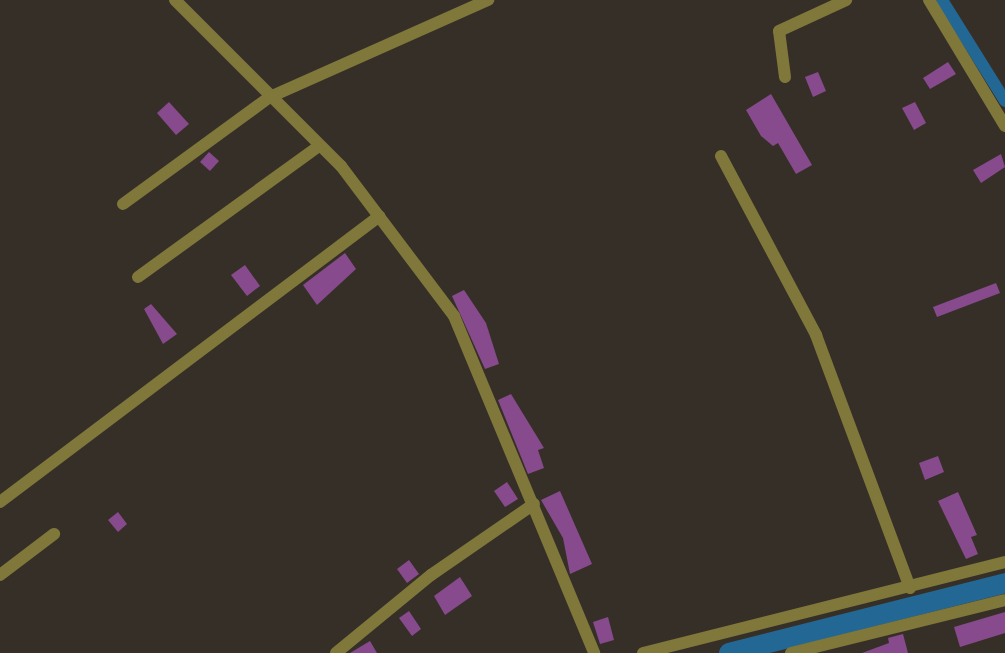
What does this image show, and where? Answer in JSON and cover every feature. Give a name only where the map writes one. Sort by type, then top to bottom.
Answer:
[{"type":"street","points":[[175,0],[319,146],[379,216],[463,330],[594,653]]},
{"type":"street","points":[[123,204],[270,97],[488,0]]},
{"type":"street","points":[[785,77],[779,31],[846,0]]},
{"type":"street","points":[[929,0],[1005,126]]},
{"type":"street","points":[[138,277],[319,146]]},
{"type":"street","points":[[721,156],[816,335],[910,588]]},
{"type":"street","points":[[0,501],[379,216]]},
{"type":"street","points":[[336,653],[431,575],[534,504]]},
{"type":"street","points":[[0,575],[54,534]]},
{"type":"street","points":[[643,653],[910,588],[1005,562]]},
{"type":"street","points":[[791,653],[1005,600]]},
{"type":"building","points":[[948,62],[956,74],[930,89],[923,78]]},
{"type":"building","points":[[818,72],[826,91],[813,97],[805,77]]},
{"type":"building","points":[[771,94],[812,165],[796,174],[778,143],[773,146],[761,136],[746,110]]},
{"type":"building","points":[[169,102],[189,124],[176,135],[157,113]]},
{"type":"building","points":[[915,102],[926,123],[914,130],[902,108]]},
{"type":"building","points":[[209,152],[219,161],[210,171],[200,162]]},
{"type":"building","points":[[1001,154],[1005,167],[981,183],[973,170]]},
{"type":"building","points":[[345,253],[356,269],[317,305],[303,285]]},
{"type":"building","points":[[245,265],[260,286],[247,296],[231,275]]},
{"type":"building","points":[[996,283],[1000,293],[937,317],[933,307]]},
{"type":"building","points":[[464,290],[486,323],[499,364],[485,369],[452,296]]},
{"type":"building","points":[[151,304],[177,334],[163,344],[144,309]]},
{"type":"building","points":[[511,394],[544,448],[538,450],[544,468],[528,474],[498,400]]},
{"type":"building","points":[[938,456],[944,472],[925,480],[919,463]]},
{"type":"building","points":[[507,482],[518,499],[505,507],[494,491]]},
{"type":"building","points":[[560,491],[592,564],[570,574],[563,538],[541,500]]},
{"type":"building","points":[[958,492],[977,535],[971,537],[978,554],[966,559],[938,501]]},
{"type":"building","points":[[118,512],[127,524],[118,532],[108,520]]},
{"type":"building","points":[[409,560],[419,574],[407,583],[397,569]]},
{"type":"building","points":[[460,577],[472,596],[445,615],[434,596]]},
{"type":"building","points":[[409,611],[421,629],[412,636],[399,618]]},
{"type":"building","points":[[1005,612],[1005,633],[960,647],[954,627]]},
{"type":"building","points":[[608,617],[614,640],[600,644],[593,622]]},
{"type":"building","points":[[903,634],[908,653],[862,653],[889,643],[888,638]]},
{"type":"building","points":[[370,641],[377,653],[350,653]]},
{"type":"waterway","points":[[942,0],[1005,101]]},
{"type":"waterway","points":[[729,653],[1005,583]]}]
